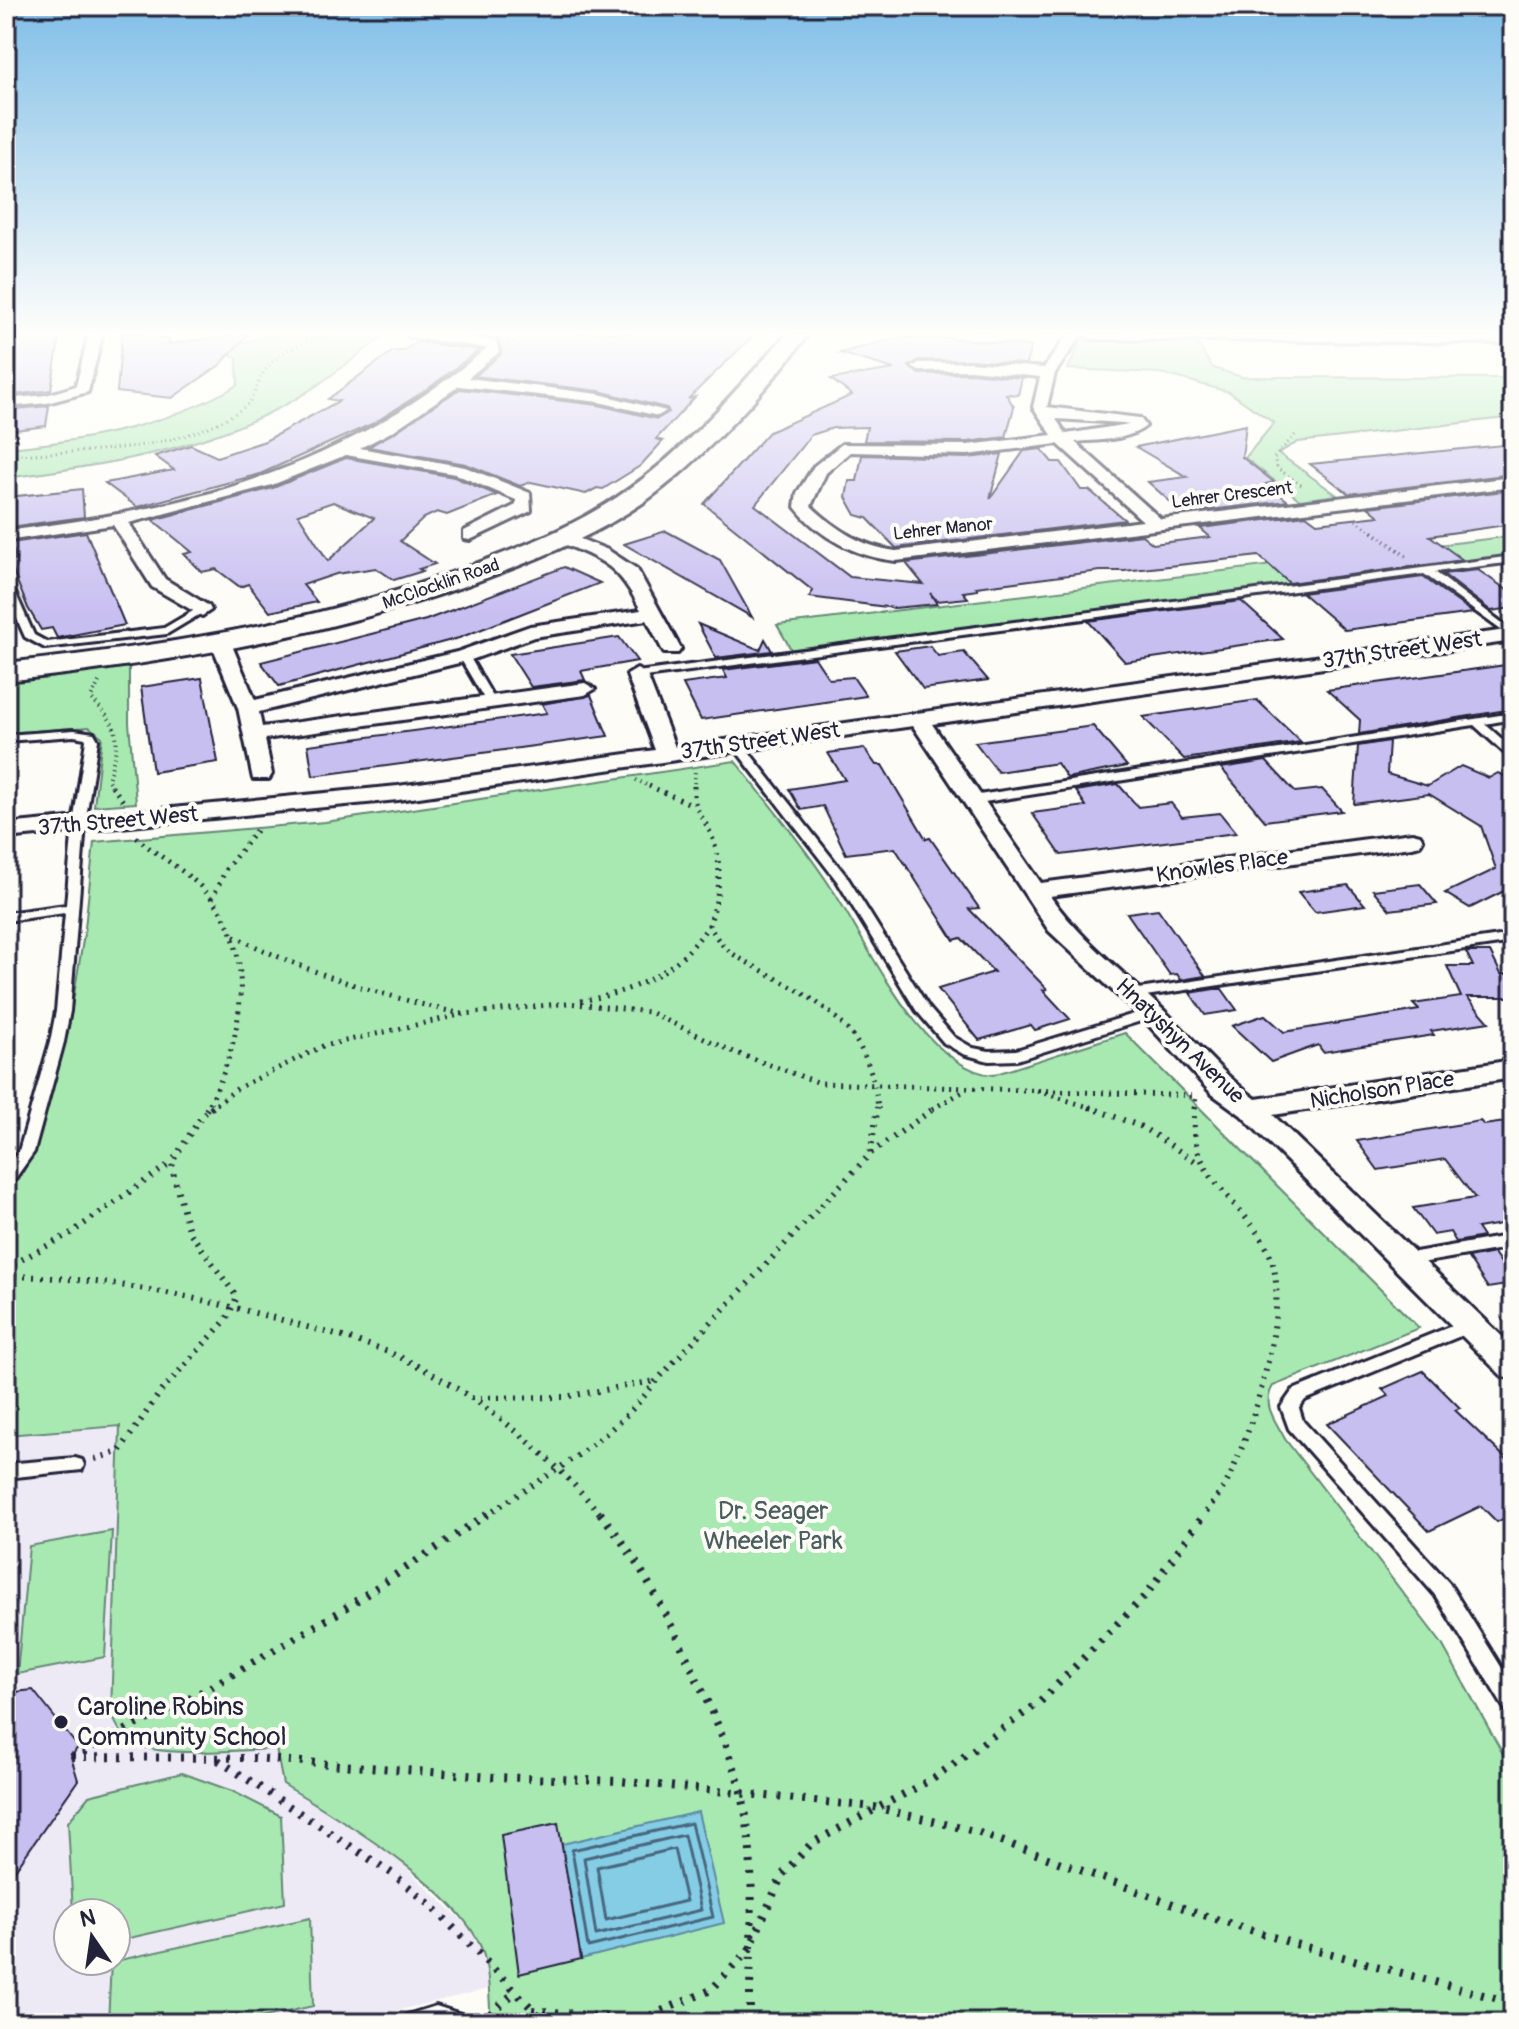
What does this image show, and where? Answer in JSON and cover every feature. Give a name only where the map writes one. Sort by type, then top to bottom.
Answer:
[{"type":"street","points":[[6,536],[118,519],[238,490],[347,450],[389,428]]},
{"type":"street","name":"McClocklin Road","points":[[6,672],[221,643],[406,598],[563,537],[632,499],[679,462],[711,428]]},
{"type":"street","name":"Lehrer Crescent","points":[[1053,428],[1156,524],[1513,482]]},
{"type":"street","points":[[1062,439],[1133,428]]},
{"type":"street","name":"Lehrer Manor","points":[[1062,439],[943,451],[848,447],[834,453],[807,488],[802,501],[808,512],[855,547],[879,555],[1156,524]]},
{"type":"street","points":[[347,450],[459,470],[524,497],[525,507],[470,535]]},
{"type":"street","points":[[118,519],[158,583],[202,610]]},
{"type":"street","points":[[563,537],[602,554],[631,573],[671,649]]},
{"type":"street","points":[[248,708],[347,687],[464,656],[530,632],[652,614]]},
{"type":"street","name":"37th Street West","points":[[6,831],[322,803],[1512,635]]},
{"type":"street","points":[[221,643],[248,708],[261,774]]},
{"type":"street","points":[[637,675],[667,755]]},
{"type":"street","points":[[253,734],[585,689]]},
{"type":"street","name":"Hnatyshyn Avenue","points":[[918,718],[1058,926],[1142,1004],[1209,1092],[1251,1109],[1513,1367]]},
{"type":"street","name":"Knowles Place","points":[[1033,891],[1412,840]]},
{"type":"street","name":"Nicholson Place","points":[[1251,1109],[1513,1069]]},
{"type":"lane","points":[[637,675],[1513,559]]},
{"type":"lane","points":[[1427,571],[1512,635]]},
{"type":"lane","points":[[6,583],[30,637],[45,645],[167,631],[202,610]]},
{"type":"lane","points":[[464,656],[491,702]]},
{"type":"lane","points":[[972,800],[1513,716]]},
{"type":"lane","points":[[1477,722],[1513,755]]},
{"type":"lane","points":[[6,738],[74,733],[90,735],[57,1042],[26,1152],[6,1179]]},
{"type":"lane","points":[[737,744],[843,880],[923,1010],[949,1040],[968,1051],[989,1056],[1017,1055],[1142,1004],[1513,938]]},
{"type":"lane","points":[[6,917],[73,908]]},
{"type":"lane","points":[[1404,1260],[1513,1241]]},
{"type":"lane","points":[[1469,1325],[1299,1395],[1290,1407],[1295,1424],[1442,1589],[1513,1704]]},
{"type":"lane","points":[[6,1471],[75,1465]]},
{"type":"lane","points":[[415,2023],[436,2018],[456,2023]]},
{"type":"path","points":[[6,456],[125,445],[195,428]]},
{"type":"path","points":[[1295,435],[1274,458],[1277,468],[1311,493]]},
{"type":"path","points":[[1329,504],[1427,571]]},
{"type":"path","points":[[693,805],[693,774],[702,764],[696,750]]},
{"type":"path","points":[[203,1114],[264,1073],[323,1046],[464,1014],[605,998],[662,974],[699,943],[717,906],[721,871],[707,822],[693,805],[635,779],[623,760]]},
{"type":"path","points":[[6,1268],[44,1251],[95,1219],[172,1162],[223,1082],[236,1030],[240,978],[233,935],[212,899],[134,835],[110,837],[115,822]]},
{"type":"path","points":[[212,899],[226,869],[261,825]]},
{"type":"path","points":[[709,925],[722,949],[799,988],[840,1021],[865,1049],[879,1087],[877,1132],[870,1154]]},
{"type":"path","points":[[233,935],[320,977],[464,1014]]},
{"type":"path","points":[[568,1003],[649,1012],[794,1075],[820,1083],[879,1087],[1209,1092],[1191,1133],[1200,1164]]},
{"type":"path","points":[[967,1089],[921,1115],[870,1154],[619,1423],[557,1470],[257,1662],[71,1757],[216,1759],[619,1781],[742,1796],[874,1807],[974,1831],[1200,1914],[1513,2003]]},
{"type":"path","points":[[532,2010],[640,2020],[711,1990],[749,1950],[782,1875],[812,1843],[874,1807],[934,1778],[1040,1702],[1146,1595],[1230,1476],[1256,1402],[1277,1309],[1277,1284],[1268,1250],[1253,1227],[1200,1164],[1177,1144],[1151,1130],[1090,1106],[1028,1089]]},
{"type":"path","points":[[75,1465],[119,1452],[161,1391],[234,1306],[234,1288],[184,1227],[172,1162]]},
{"type":"path","points":[[6,1276],[122,1282],[234,1306],[373,1347],[408,1361],[470,1398],[518,1434],[589,1499],[614,1530],[662,1602],[722,1734],[742,1796],[750,1849],[750,2023]]},
{"type":"path","points":[[470,1398],[545,1400],[603,1395],[656,1381]]},
{"type":"path","points":[[216,1759],[393,1874],[433,1907],[546,2023]]},
{"type":"path","points":[[480,2023],[514,1993]]},
{"type":"shaded area","name":"Caroline Robins Community School","points":[[120,1426],[111,1714],[166,1751],[276,1748],[342,1820],[387,1850],[468,1926],[484,1955],[488,1989],[344,2023],[6,2023],[6,1435]]},
{"type":"green space","points":[[235,428],[146,455],[6,478],[6,448],[67,441],[126,429]]},
{"type":"green space","points":[[1270,428],[1421,428],[1298,442],[1278,453],[1337,495],[1300,500],[1245,458]]},
{"type":"green space","points":[[1513,536],[1513,555],[792,651],[777,625]]},
{"type":"green space","points":[[129,667],[129,723],[136,803],[94,806],[102,737],[89,727],[6,733],[6,680]]},
{"type":"green space","name":"Dr. Seager Wheeler Park","points":[[735,761],[823,875],[900,1001],[944,1051],[968,1067],[993,1075],[1125,1033],[1419,1328],[1273,1386],[1269,1406],[1285,1439],[1442,1644],[1513,1772],[1513,2023],[491,2023],[486,1964],[473,1932],[453,1907],[397,1859],[283,1784],[276,1749],[156,1750],[128,1740],[120,1732],[111,1714],[120,1426],[6,1435],[6,1190],[20,1178],[30,1159],[68,1032],[85,928],[94,842],[325,822]]},
{"type":"green space","points":[[112,1531],[105,1657],[17,1674],[29,1546]]},
{"type":"green space","points":[[182,1773],[232,1791],[281,1816],[285,1903],[132,1937],[132,1897],[72,1897],[68,1822],[89,1796]]},
{"type":"green space","points":[[310,1918],[313,2006],[238,2023],[108,2023],[110,1977],[132,1977],[132,1957]]},
{"type":"water","points":[[698,1812],[724,1923],[581,1959],[562,1844]]},
{"type":"building","points":[[6,428],[33,428],[6,431]]},
{"type":"building","points":[[290,428],[364,428],[260,474],[137,507],[105,483],[174,470],[155,456],[191,445],[217,457],[265,441]]},
{"type":"building","points":[[399,428],[667,428],[656,439],[663,441],[640,466],[603,489],[597,488],[586,494],[531,482],[520,486],[466,464],[369,447]]},
{"type":"building","points":[[779,428],[844,428],[811,435],[755,505],[850,577],[923,584],[906,563],[1142,535],[1153,544],[1210,537],[1200,528],[1306,515],[1317,523],[1379,516],[1368,507],[1513,490],[1513,524],[1430,536],[1463,560],[1289,583],[1259,556],[1100,571],[976,587],[978,590],[963,592],[968,598],[937,601],[930,593],[937,604],[894,608],[809,597],[813,591],[704,504],[769,432]]},
{"type":"building","points":[[867,428],[1008,428],[1006,437],[967,442],[864,441]]},
{"type":"building","points":[[1246,428],[1242,457],[1274,482],[1266,484],[1288,501],[1183,513],[1148,482],[1187,477],[1136,447]]},
{"type":"building","points":[[1513,444],[1513,474],[1349,494],[1310,464]]},
{"type":"building","points":[[1041,449],[1052,462],[1061,462],[1081,490],[1089,490],[1125,520],[896,548],[867,518],[856,515],[846,497],[849,481],[857,481],[862,455],[967,458],[1002,454],[990,499],[1024,451]]},
{"type":"building","points":[[346,458],[454,477],[497,495],[447,515],[437,512],[424,518],[400,541],[435,564],[419,569],[423,571],[394,580],[376,568],[336,574],[303,585],[317,602],[270,612],[248,584],[240,587],[216,569],[202,572],[184,554],[192,552],[153,520],[273,488]],"holes":[[[333,502],[374,518],[328,561],[298,514]]]},
{"type":"building","points":[[82,489],[84,517],[10,527],[8,497]]},
{"type":"building","points":[[666,531],[720,560],[752,617],[624,544]]},
{"type":"building","points":[[86,532],[125,625],[57,638],[52,628],[41,630],[28,608],[10,560],[16,559],[11,543]]},
{"type":"building","points":[[564,567],[600,583],[459,638],[279,686],[261,662],[426,620]]},
{"type":"building","points":[[1478,570],[1513,594],[1513,608],[1491,611],[1443,574]]},
{"type":"building","points":[[1423,577],[1473,613],[1345,630],[1302,593]]},
{"type":"building","points":[[1241,601],[1283,639],[1125,662],[1088,621]]},
{"type":"building","points":[[698,624],[760,650],[765,639],[772,651],[716,658]]},
{"type":"building","points":[[619,637],[637,661],[581,671],[585,680],[531,687],[510,654]]},
{"type":"building","points":[[930,646],[938,656],[964,652],[988,680],[923,689],[895,651]]},
{"type":"building","points":[[815,658],[829,679],[853,677],[866,696],[701,720],[683,684],[727,678],[723,670]]},
{"type":"building","points":[[1513,664],[1513,709],[1359,734],[1360,720],[1327,690]]},
{"type":"building","points":[[202,678],[218,762],[153,772],[141,687]]},
{"type":"building","points":[[591,695],[608,736],[313,776],[308,745],[547,713],[542,704]]},
{"type":"building","points":[[1257,700],[1301,742],[1184,759],[1143,717]]},
{"type":"building","points":[[1093,726],[1127,766],[1067,778],[1057,763],[998,772],[975,742]]},
{"type":"building","points":[[1389,741],[1387,774],[1428,786],[1461,766],[1489,778],[1498,773],[1513,779],[1513,906],[1510,907],[1504,891],[1470,908],[1445,893],[1496,869],[1481,826],[1429,794],[1354,804],[1358,746]]},
{"type":"building","points":[[864,748],[876,765],[882,765],[926,839],[930,838],[979,908],[969,909],[1047,989],[1043,990],[1070,1019],[1035,1030],[1031,1025],[979,1040],[938,989],[994,972],[961,938],[954,940],[895,848],[846,854],[823,806],[801,810],[789,789],[845,780],[828,753]]},
{"type":"building","points":[[1266,761],[1295,792],[1322,789],[1342,811],[1265,821],[1221,768]]},
{"type":"building","points":[[1118,784],[1138,807],[1171,803],[1182,817],[1220,813],[1236,833],[1061,855],[1032,813],[1086,806],[1076,791]]},
{"type":"building","points":[[1420,884],[1437,904],[1390,910],[1373,890]]},
{"type":"building","points":[[1348,885],[1365,905],[1315,912],[1298,892]]},
{"type":"building","points":[[1158,909],[1205,976],[1181,980],[1177,974],[1170,975],[1127,913]]},
{"type":"building","points":[[1466,952],[1490,952],[1501,974],[1513,974],[1513,997],[1467,997],[1489,1022],[1431,1031],[1434,1035],[1323,1052],[1318,1045],[1271,1062],[1232,1026],[1265,1015],[1284,1032],[1419,1010],[1413,1004],[1461,997],[1447,966],[1473,966]]},
{"type":"building","points":[[1222,989],[1237,1010],[1205,1015],[1190,993]]},
{"type":"building","points":[[1480,1121],[1484,1125],[1513,1121],[1513,1222],[1477,1228],[1483,1237],[1456,1242],[1450,1232],[1433,1235],[1413,1208],[1475,1198],[1445,1159],[1378,1170],[1357,1141]]},
{"type":"building","points":[[1494,1253],[1513,1284],[1488,1288],[1468,1258]]},
{"type":"building","points":[[1423,1371],[1460,1408],[1455,1410],[1513,1465],[1513,1513],[1497,1522],[1481,1506],[1429,1531],[1327,1424],[1389,1396],[1382,1389]]},
{"type":"building","points":[[33,1690],[78,1747],[71,1757],[78,1780],[6,1883],[6,1693]]},
{"type":"building","points":[[558,1823],[581,1959],[519,1974],[501,1835]]},
{"type":"place","name":"Caroline Robins Community School","points":[[61,1722]]}]
